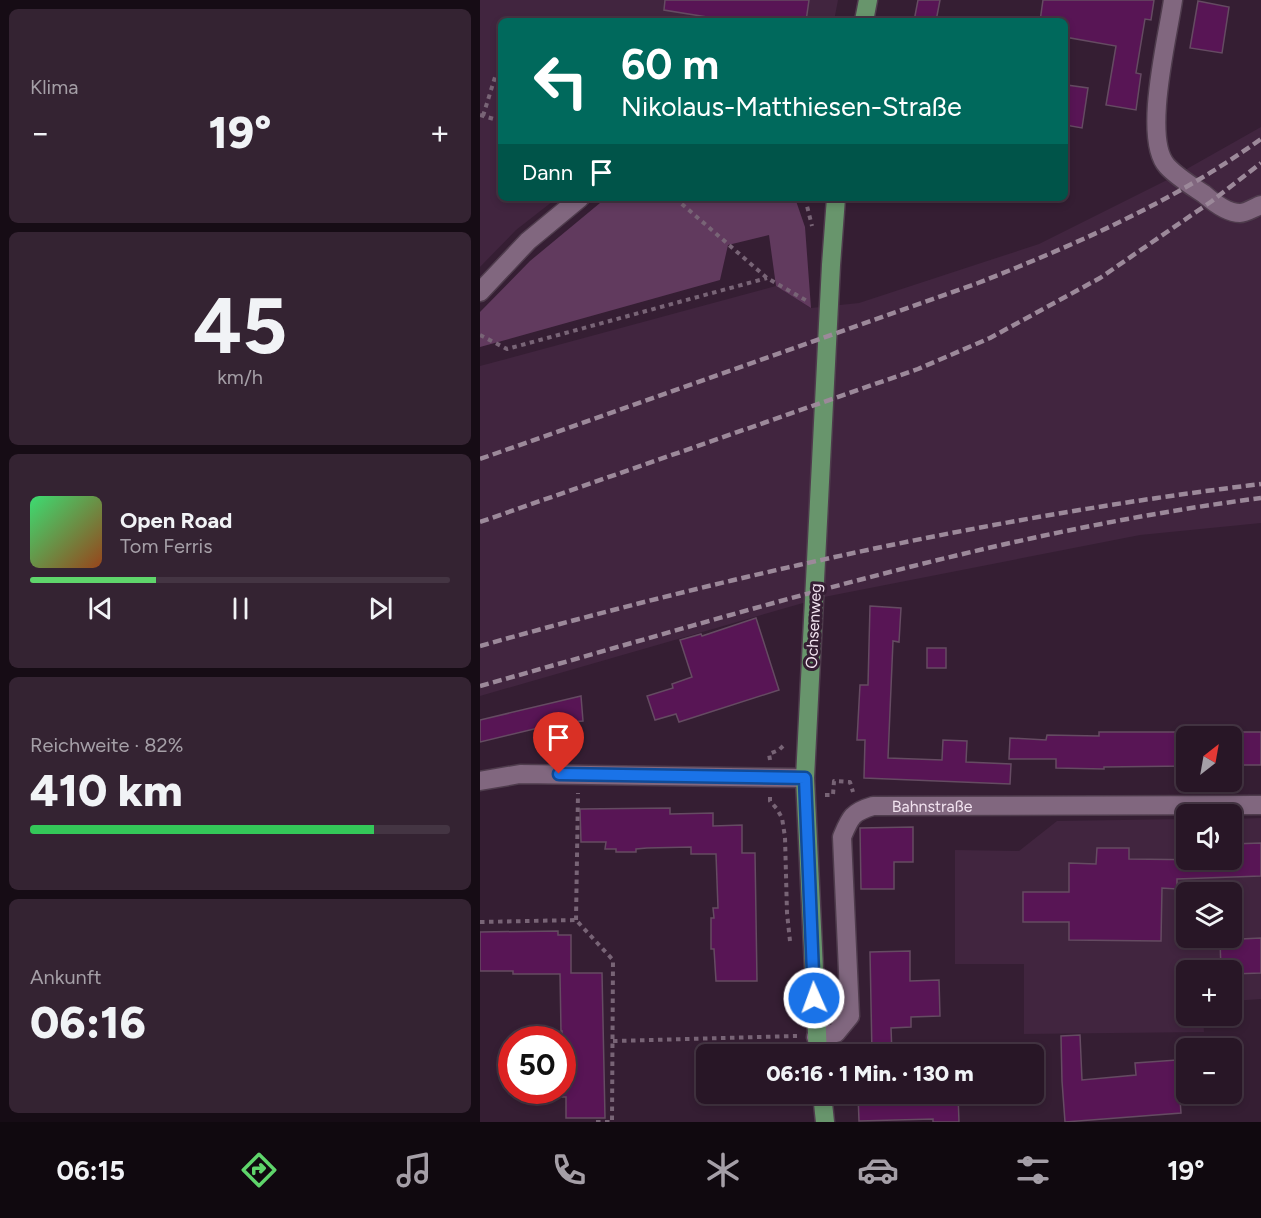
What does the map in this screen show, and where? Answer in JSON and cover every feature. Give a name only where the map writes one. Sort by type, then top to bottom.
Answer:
[{"type":"main road","points":[[865,18],[868,0]]},
{"type":"main road","name":"Ochsenweg","points":[[812,1043],[805,778],[836,201]]},
{"type":"main road","points":[[823,1104],[825,1122]]},
{"type":"street","points":[[1173,0],[1156,106],[1156,131],[1160,154],[1166,166],[1212,201],[1228,210],[1241,213],[1261,205]]},
{"type":"street","points":[[480,292],[528,241],[576,201]]},
{"type":"street","points":[[480,781],[520,774],[805,778]]},
{"type":"street","name":"Bahnstraße","points":[[812,1043],[836,1033],[850,1016],[842,837],[849,820],[858,811],[873,806],[1261,805]]},
{"type":"path","points":[[496,74],[482,115],[498,120]]},
{"type":"path","points":[[678,201],[767,278],[816,306]]},
{"type":"path","points":[[480,335],[507,349],[767,278]]},
{"type":"path","points":[[578,774],[576,920],[613,960],[612,1122],[593,1122]]},
{"type":"path","points":[[824,795],[833,795],[834,781],[850,782]]},
{"type":"path","points":[[480,922],[576,920]]},
{"type":"path","points":[[613,1041],[812,1043]]},
{"type":"shaded area","points":[[480,0],[838,0],[835,18],[498,18],[498,201],[553,201],[516,230],[480,267]]},
{"type":"shaded area","points":[[1261,127],[1261,523],[1140,535],[824,597],[480,696],[480,366],[776,286],[811,308],[859,303],[1039,244],[1169,179]]},
{"type":"shaded area","points":[[604,201],[796,201],[805,227],[811,308],[776,286],[769,235],[728,245],[720,280],[480,347],[480,312],[530,261]]},
{"type":"shaded area","points":[[1261,818],[1261,999],[1242,1000],[1242,960],[1176,960],[1176,1026],[1204,1026],[1204,1032],[1024,1034],[1024,964],[955,964],[955,850],[1019,851],[1057,821],[1176,819],[1176,870],[1242,870],[1242,819]]},
{"type":"building","points":[[665,0],[809,0],[806,18],[713,18],[664,10]]},
{"type":"building","points":[[918,0],[940,0],[937,18],[915,18]]},
{"type":"building","points":[[1043,0],[1154,0],[1151,20],[1145,19],[1136,73],[1141,74],[1136,110],[1106,105],[1116,46],[1068,38],[1068,18],[1040,18]]},
{"type":"building","points":[[1198,1],[1229,7],[1222,53],[1190,48]]},
{"type":"building","points":[[1068,85],[1088,88],[1082,128],[1068,126]]},
{"type":"building","points":[[870,606],[901,608],[899,642],[893,641],[888,758],[942,760],[943,740],[967,741],[966,762],[1011,764],[1010,784],[864,778],[865,740],[857,740],[860,685],[868,685]]},
{"type":"building","points":[[756,618],[779,690],[679,722],[676,714],[655,720],[647,696],[673,688],[672,684],[692,677],[680,640],[701,634],[702,636]]},
{"type":"building","points":[[927,648],[946,648],[946,668],[927,668]]},
{"type":"building","points":[[581,696],[583,721],[559,723],[480,742],[480,720]]},
{"type":"building","points":[[1099,732],[1176,732],[1176,766],[1056,768],[1056,759],[1009,759],[1010,738],[1046,740],[1047,735],[1099,736]]},
{"type":"building","points":[[1242,732],[1261,732],[1261,765],[1242,765]]},
{"type":"building","points":[[670,808],[670,814],[713,813],[713,826],[742,825],[742,853],[755,853],[757,981],[716,981],[714,949],[711,949],[711,918],[714,918],[713,908],[718,908],[716,854],[691,854],[691,847],[647,848],[636,849],[636,852],[616,852],[616,849],[605,849],[606,842],[581,842],[580,809]]},
{"type":"building","points":[[913,827],[913,862],[894,862],[894,889],[861,889],[860,828]]},
{"type":"building","points":[[1261,843],[1261,876],[1177,879],[1176,889],[1162,888],[1161,941],[1069,940],[1069,922],[1023,922],[1023,892],[1069,892],[1069,863],[1096,864],[1097,848],[1129,848],[1129,859],[1176,859],[1176,870],[1242,870],[1242,844]]},
{"type":"building","points":[[558,931],[558,935],[571,935],[571,973],[602,973],[605,1118],[566,1118],[566,1104],[576,1104],[576,1026],[561,1026],[560,974],[480,971],[480,932]]},
{"type":"building","points":[[1261,938],[1261,973],[1242,974],[1242,960],[1221,960],[1220,948],[1242,948],[1242,939]]},
{"type":"building","points":[[910,951],[910,981],[939,980],[940,1016],[911,1017],[911,1027],[891,1028],[892,1044],[872,1044],[870,952]]},
{"type":"building","points":[[1080,1035],[1082,1080],[1136,1075],[1135,1063],[1176,1060],[1176,1104],[1180,1104],[1181,1113],[1065,1122],[1061,1036]]},
{"type":"building","points":[[858,1104],[958,1104],[959,1122],[933,1122],[933,1119],[859,1121]]},
{"type":"railway","points":[[480,459],[1015,268],[1088,237],[1160,202],[1261,139]]},
{"type":"railway","points":[[480,522],[918,369],[990,338],[1100,278],[1212,201],[1261,163]]},
{"type":"railway","points":[[480,646],[673,595],[868,550],[1064,513],[1261,484]]},
{"type":"railway","points":[[480,686],[770,604],[965,553],[1162,513],[1261,498]]},
{"type":"route","points":[[559,774],[805,778],[814,998]]}]
